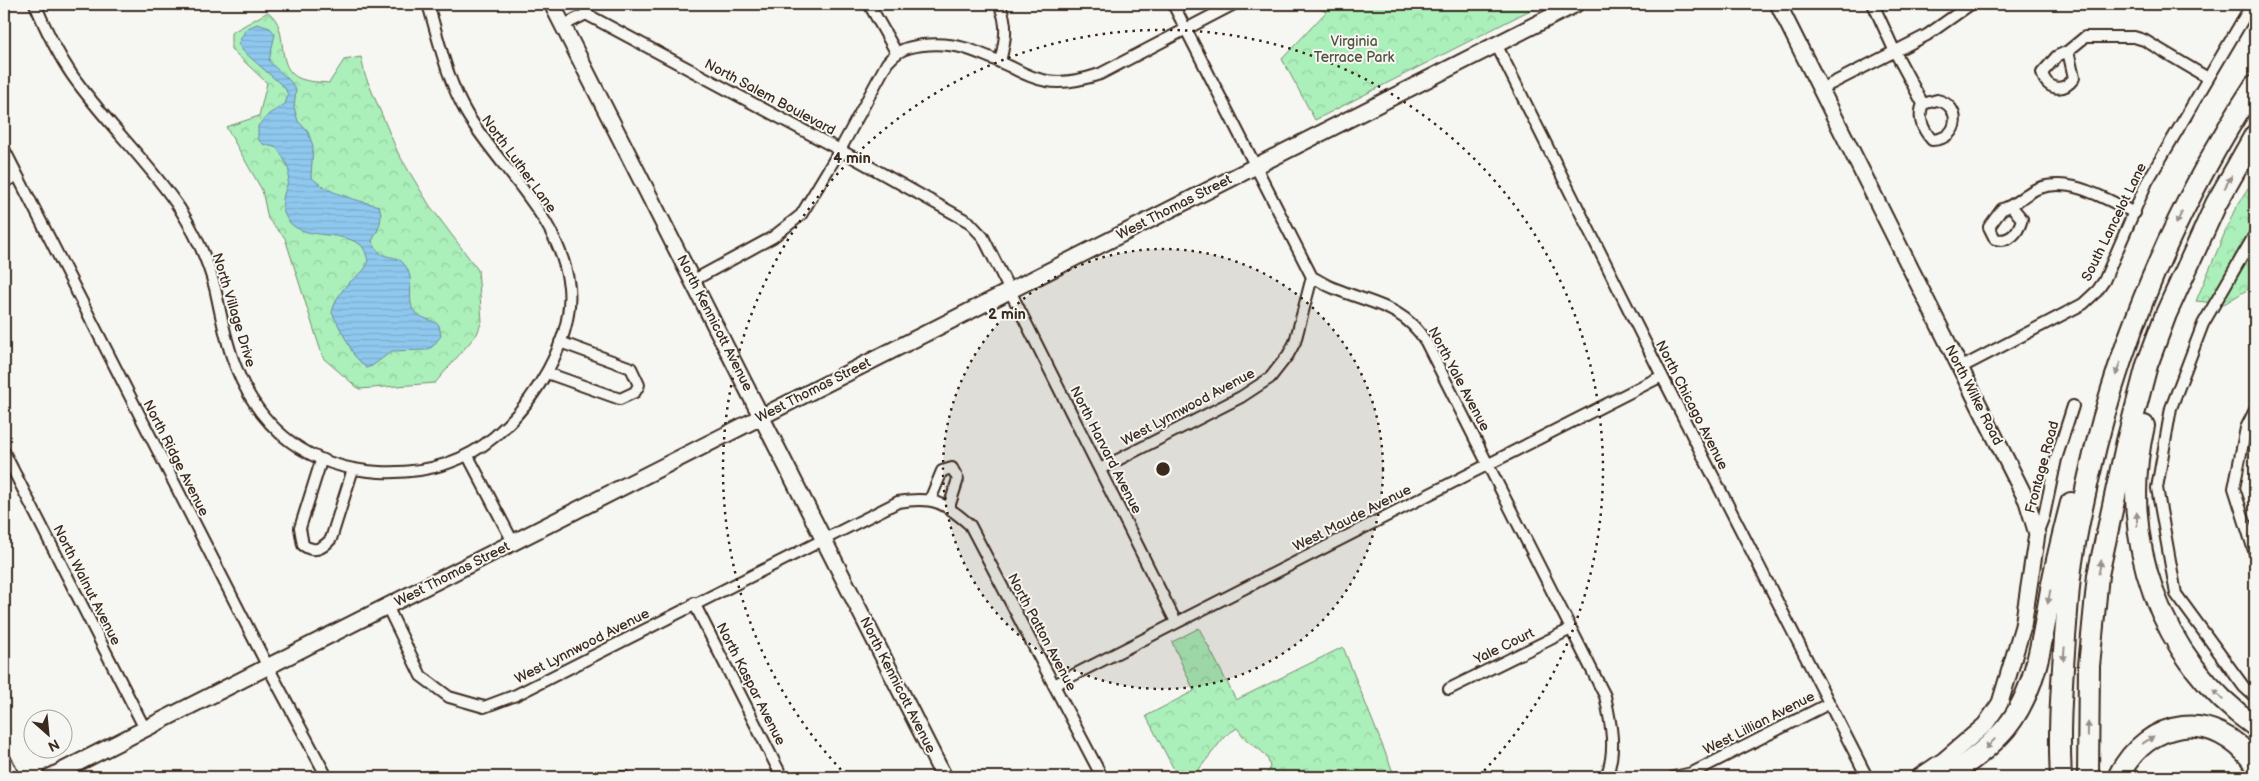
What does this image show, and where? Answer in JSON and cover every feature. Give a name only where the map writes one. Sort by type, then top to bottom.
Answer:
[{"type":"highway","points":[[2061,777],[2060,722],[2071,568],[2099,434],[2114,380],[2153,273],[2196,183],[2255,85]]},
{"type":"highway","points":[[2088,777],[2089,666],[2098,575],[2127,441],[2147,365],[2166,314],[2216,204],[2255,135]]},
{"type":"highway","points":[[2216,204],[2207,245],[2177,317],[2148,406],[2138,460],[2137,526],[2145,567],[2156,600],[2174,637],[2190,662],[2217,695],[2255,726]]},
{"type":"highway","points":[[1948,777],[1983,752],[2007,727],[2026,694],[2038,653],[2059,549],[2076,483],[2099,434]]},
{"type":"highway","points":[[2118,777],[2129,759],[2141,745],[2167,729],[2182,727],[2220,732],[2242,748],[2255,764]]},
{"type":"street","name":"North Village Drive","points":[[35,4],[70,72],[104,117],[165,189],[191,229],[214,284],[227,341],[236,368],[249,394],[276,430],[289,442],[321,461],[354,469],[396,472],[417,470],[437,467],[468,456]]},
{"type":"street","name":"North Luther Lane","points":[[428,4],[452,83],[466,112],[486,142],[524,188],[556,245],[564,264],[569,288],[566,322],[547,373],[510,422],[486,444],[468,456]]},
{"type":"street","name":"North Kennicott Avenue","points":[[552,4],[694,280],[944,777]]},
{"type":"street","points":[[564,25],[586,14],[581,4]]},
{"type":"street","points":[[869,4],[896,52]]},
{"type":"street","points":[[999,4],[1006,28],[1006,40],[1000,62]]},
{"type":"street","points":[[1173,4],[1312,277]]},
{"type":"street","points":[[694,280],[773,237],[801,215],[840,150],[886,63],[896,52],[906,47],[941,43],[968,48],[1029,76],[1045,81],[1080,80],[1100,74],[1234,4]]},
{"type":"street","name":"West Thomas Street","points":[[50,777],[1576,4]]},
{"type":"street","name":"North Wilke Road","points":[[1778,4],[2026,501],[2037,534],[2023,626],[2000,703],[1985,725],[1944,760],[1919,777]]},
{"type":"street","points":[[1873,4],[1895,52],[1923,104]]},
{"type":"street","points":[[1821,89],[1927,35],[1971,4]]},
{"type":"street","name":"South Lancelot Lane","points":[[1960,368],[2083,304],[2097,291],[2104,281],[2147,182],[2252,4]]},
{"type":"street","name":"North Salem Boulevard","points":[[586,14],[970,222],[983,237],[1010,291]]},
{"type":"street","points":[[2068,51],[2085,37],[2134,37],[2144,40],[2208,78]]},
{"type":"street","name":"North Chicago Avenue","points":[[1496,44],[1828,704],[1867,777]]},
{"type":"street","name":"North Ridge Avenue","points":[[4,149],[268,667],[327,777]]},
{"type":"street","points":[[4,182],[17,176]]},
{"type":"street","points":[[2012,207],[2026,194],[2038,188],[2053,185],[2070,185],[2135,213]]},
{"type":"street","points":[[2255,234],[2203,324],[2172,408],[2157,488],[2176,594],[2244,687],[2255,697]]},
{"type":"street","name":"North Yale Avenue","points":[[1312,277],[1335,289],[1386,306],[1401,314],[1420,331],[1490,465],[1605,696],[1612,736],[1612,757],[1606,776]]},
{"type":"street","name":"West Lynnwood Avenue","points":[[1100,469],[1241,397],[1270,378],[1288,355],[1294,342],[1312,277]]},
{"type":"street","name":"North Harvard Avenue","points":[[1010,291],[1176,622]]},
{"type":"street","points":[[547,373],[620,398],[635,392],[639,385],[632,368],[560,342]]},
{"type":"street","name":"West Maude Avenue","points":[[1054,684],[1490,465],[1662,376]]},
{"type":"street","name":"Frontage Road","points":[[2037,534],[2044,516],[2056,459],[2073,406]]},
{"type":"street","points":[[2255,410],[2246,428],[2234,488],[2255,554]]},
{"type":"street","name":"North Walnut Avenue","points":[[4,452],[145,729]]},
{"type":"street","points":[[468,456],[513,542]]},
{"type":"street","points":[[321,461],[300,528],[303,545],[309,549],[318,550],[331,539],[354,469]]},
{"type":"street","points":[[930,500],[942,471],[952,468],[958,479],[949,507]]},
{"type":"street","name":"North Patton Avenue","points":[[825,539],[898,502],[930,500],[949,507],[970,524],[1102,777]]},
{"type":"street","name":"West Lynnwood Avenue","points":[[387,606],[421,676],[449,697],[484,707],[516,695],[825,539]]},
{"type":"street","name":"North Kaspar Avenue","points":[[694,604],[782,777]]},
{"type":"street","name":"Yale Court","points":[[1449,689],[1571,628]]},
{"type":"street","name":"West Lillian Avenue","points":[[1674,777],[1692,773],[1828,704]]},
{"type":"street","points":[[4,757],[14,777]]},
{"type":"street","points":[[1606,776],[1623,777]]},
{"type":"street","points":[[620,777],[626,777]]},
{"type":"green space","name":"Virginia Terrace Park","points":[[1310,4],[1534,4],[1536,7],[1315,120],[1282,59],[1326,12]]},
{"type":"green space","points":[[268,12],[275,19],[279,28],[287,66],[292,74],[301,79],[329,83],[344,60],[361,57],[365,75],[398,153],[430,206],[478,270],[482,321],[477,334],[435,383],[359,389],[323,358],[285,238],[268,219],[262,190],[226,127],[259,116],[267,83],[231,49],[231,33]]},
{"type":"green space","points":[[2255,178],[2255,285],[2224,304],[2196,301],[2234,211]]},
{"type":"green space","points":[[1199,628],[1236,700],[1343,647],[1395,777],[1268,777],[1265,775],[1270,769],[1266,755],[1246,740],[1237,728],[1225,736],[1193,777],[1178,777],[1146,716],[1194,691],[1172,642]]},
{"type":"water","points":[[257,24],[270,28],[275,34],[269,61],[291,82],[296,90],[294,107],[298,121],[308,132],[313,146],[311,177],[334,192],[379,206],[381,220],[372,241],[380,252],[400,260],[408,270],[411,283],[412,308],[417,314],[439,325],[441,336],[432,347],[426,350],[392,351],[372,366],[366,368],[354,355],[332,313],[335,302],[341,292],[349,282],[365,269],[367,264],[366,254],[361,245],[352,240],[311,233],[293,226],[284,213],[283,202],[289,175],[288,168],[277,148],[263,144],[258,139],[258,126],[269,114],[285,104],[288,95],[285,88],[243,51],[238,44],[246,29]]}]
